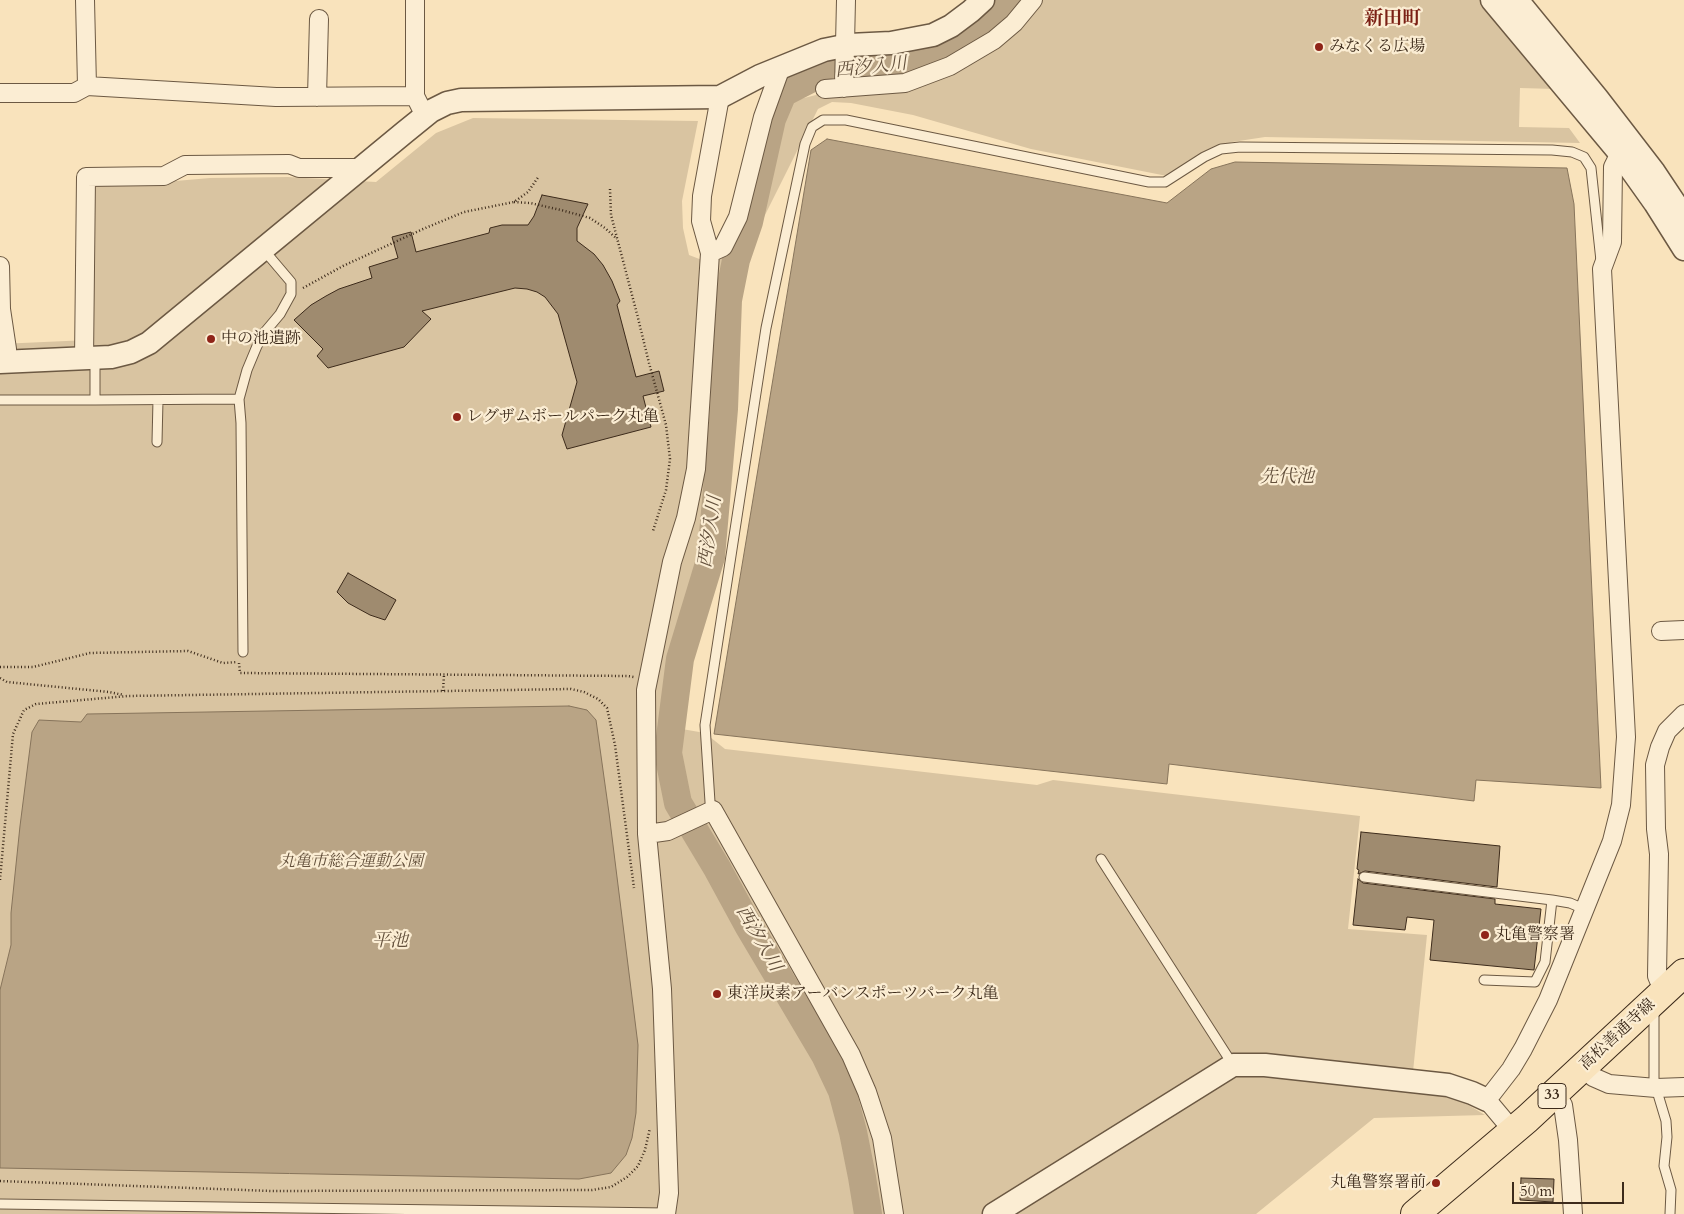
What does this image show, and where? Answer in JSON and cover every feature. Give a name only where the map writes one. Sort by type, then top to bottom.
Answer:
[{"type":"main road","name":"高松善通寺線","points":[[1415,1214],[1584,1068],[1684,973]]},
{"type":"street","points":[[85,0],[87,86]]},
{"type":"street","points":[[0,266],[1,309],[7,349],[4,362],[111,357],[131,352],[149,343],[362,168],[420,106],[416,0]]},
{"type":"street","points":[[844,88],[846,0]]},
{"type":"street","points":[[0,93],[74,93],[87,86],[276,97],[317,97],[420,106],[461,100],[720,97],[760,76],[824,50],[845,52],[933,35],[952,26],[972,12],[983,0]]},
{"type":"street","points":[[825,89],[905,83],[950,66],[994,40],[1014,23],[1033,0]]},
{"type":"street","points":[[1492,0],[1624,146],[1654,172],[1684,217]]},
{"type":"street","points":[[1517,0],[1624,146],[1655,203],[1684,249]]},
{"type":"street","points":[[317,97],[319,19]]},
{"type":"street","points":[[710,253],[723,247],[738,217],[763,118],[782,67]]},
{"type":"street","points":[[666,1213],[668,1193],[662,989],[647,834],[646,690],[672,562],[686,518],[696,469],[710,253],[701,221],[702,196],[720,97]]},
{"type":"street","points":[[1487,1100],[1511,1069],[1548,1000],[1612,841],[1621,805],[1626,737],[1602,268],[1612,242],[1612,167],[1624,146]]},
{"type":"street","points":[[89,359],[86,177],[164,176],[185,165],[288,164],[299,168],[362,168]]},
{"type":"street","points":[[1662,631],[1684,630]]},
{"type":"street","points":[[1659,997],[1657,976],[1659,854],[1656,821],[1655,764],[1667,731],[1684,714]]},
{"type":"street","points":[[647,834],[668,831],[713,810],[850,1055],[867,1092],[882,1138],[894,1214]]},
{"type":"street","points":[[994,1214],[1233,1065],[1265,1065],[1448,1085],[1487,1100],[1513,1131]]},
{"type":"street","points":[[1584,1068],[1593,1077],[1609,1084],[1656,1088],[1684,1087]]},
{"type":"street","points":[[1554,1094],[1563,1104],[1574,1214]]},
{"type":"lane","points":[[713,810],[710,802],[705,725],[766,328],[805,144],[812,128],[823,120],[846,120],[1148,182],[1165,182],[1204,157],[1222,150],[1240,147],[1552,150],[1572,152],[1584,157],[1591,168],[1602,268]]},
{"type":"lane","points":[[243,652],[241,423],[239,400],[247,370],[257,346],[264,333],[280,314],[291,294],[291,282],[263,249]]},
{"type":"lane","points":[[89,359],[95,400]]},
{"type":"lane","points":[[0,400],[239,400]]},
{"type":"lane","points":[[157,442],[158,400]]},
{"type":"lane","points":[[1101,859],[1233,1065]]},
{"type":"lane","points":[[1364,876],[1552,900],[1570,903],[1584,909]]},
{"type":"lane","points":[[1484,980],[1535,982],[1545,962],[1552,900]]},
{"type":"lane","points":[[1659,997],[1654,1081],[1666,1121],[1667,1137],[1664,1166],[1671,1190],[1670,1214]]},
{"type":"lane","points":[[0,1204],[666,1213]]},
{"type":"path","points":[[514,202],[528,192],[539,176]]},
{"type":"path","points":[[610,189],[611,215],[666,425],[670,459],[666,490],[653,531]]},
{"type":"path","points":[[291,294],[343,266],[464,212],[514,202],[554,208],[590,218],[618,240]]},
{"type":"path","points":[[0,667],[33,667],[90,653],[188,651],[223,663],[239,662]]},
{"type":"path","points":[[243,652],[239,662],[240,673],[628,676],[647,681]]},
{"type":"path","points":[[443,691],[444,675]]},
{"type":"path","points":[[0,678],[7,682],[109,692],[128,696]]},
{"type":"path","points":[[0,880],[13,734],[24,710],[36,704],[128,696],[571,689],[584,692],[598,699],[607,708],[615,745],[635,894]]},
{"type":"path","points":[[0,1181],[272,1191],[592,1190],[611,1187],[627,1177],[638,1166],[646,1150],[650,1125]]},
{"type":"green space","name":"丸亀市総合運動公園","points":[[1043,0],[1481,0],[1555,89],[1520,88],[1519,127],[1569,128],[1580,143],[1265,137],[1232,142],[1184,164],[1167,176],[1031,149],[913,115],[851,103],[832,102],[818,109],[727,291],[703,558],[692,593],[676,728],[705,733],[725,749],[1037,785],[1053,780],[1360,816],[1348,929],[1427,935],[1411,1091],[1450,1094],[1485,1115],[1374,1118],[1256,1214],[0,1214],[0,344],[88,340],[93,182],[164,182],[210,178],[288,177],[376,182],[436,133],[473,118],[698,121],[682,201],[683,228],[689,255],[702,260],[731,224],[760,109],[836,90],[934,77],[1032,13]]},
{"type":"water","name":"先代池","points":[[827,139],[1167,203],[1211,169],[1235,162],[1567,168],[1574,204],[1601,788],[1476,780],[1474,801],[1169,764],[1167,784],[714,734],[811,150]]},
{"type":"water","name":"平池","points":[[569,706],[587,710],[596,720],[638,1045],[636,1113],[632,1138],[626,1155],[611,1173],[579,1179],[0,1168],[0,990],[11,945],[11,913],[32,732],[39,720],[81,722],[87,714]]},
{"type":"building","points":[[542,195],[588,204],[577,228],[577,241],[594,254],[612,281],[620,301],[617,305],[636,377],[659,371],[664,391],[643,396],[651,427],[567,449],[562,435],[577,382],[558,314],[545,297],[527,289],[515,288],[422,311],[431,319],[404,347],[328,368],[317,356],[323,349],[294,320],[311,305],[339,289],[372,278],[369,267],[398,258],[392,237],[411,232],[416,252],[489,233],[490,228],[502,225],[528,225],[534,216]]},
{"type":"building","points":[[348,573],[396,600],[385,620],[370,615],[348,603],[337,592]]},
{"type":"building","points":[[1361,832],[1500,846],[1497,887],[1365,871],[1358,874]]},
{"type":"building","name":"丸亀警察署","points":[[1358,879],[1363,883],[1495,899],[1495,904],[1541,909],[1534,970],[1430,960],[1434,920],[1407,917],[1405,930],[1353,925]]},
{"type":"building","points":[[1521,1178],[1554,1179],[1553,1202],[1520,1200]]},
{"type":"waterway","name":"西汐入川","points":[[868,1214],[853,1132],[842,1091],[825,1055],[678,803],[668,753],[680,659],[711,557],[724,409],[728,300],[736,260],[749,222],[772,119],[783,93],[818,75],[834,70],[903,68],[956,47],[985,29],[1014,0]]},
{"type":"place","name":"みなくる広場","points":[[1319,47]]},
{"type":"place","name":"中の池遺跡","points":[[211,339]]},
{"type":"place","name":"レグザムボールパーク丸亀","points":[[457,417]]},
{"type":"place","name":"丸亀警察署","points":[[1485,935]]},
{"type":"place","name":"東洋炭素アーバンスポーツパーク丸亀","points":[[717,994]]},
{"type":"place","name":"丸亀警察署前","points":[[1436,1183]]},
{"type":"district","name":"新田町","points":[[1393,20]]}]
